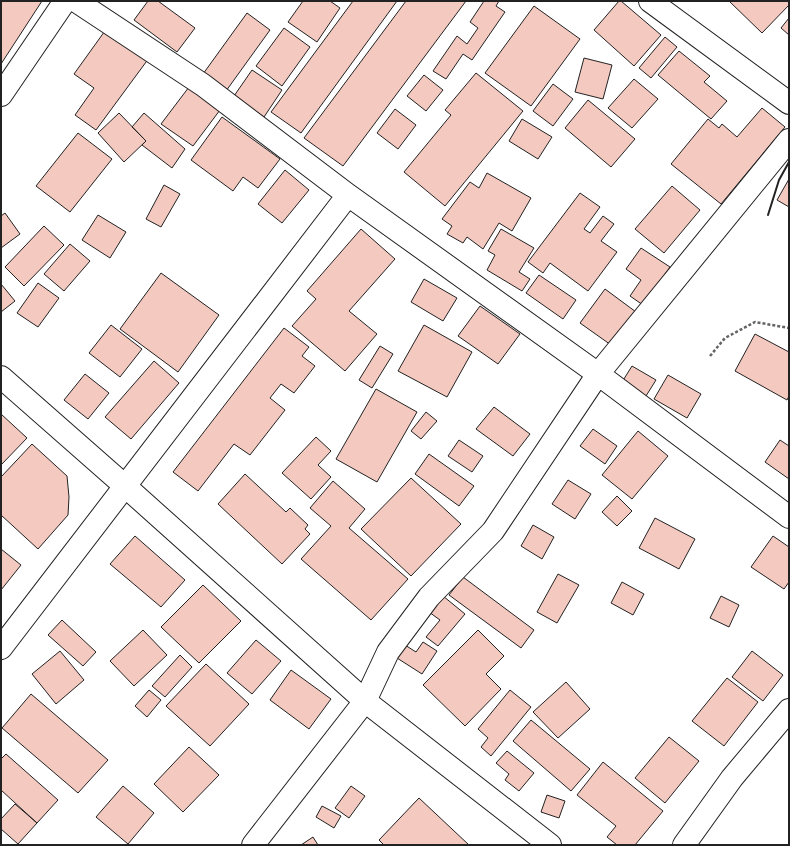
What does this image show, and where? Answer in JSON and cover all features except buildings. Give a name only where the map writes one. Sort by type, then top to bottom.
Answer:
[{"type":"street","points":[[1,95],[65,1]]},
{"type":"street","points":[[76,1],[203,85],[348,195],[598,374],[789,516]]},
{"type":"street","points":[[650,1],[789,103]]},
{"type":"street","points":[[253,845],[365,702],[388,652],[429,597],[493,531],[598,374],[789,140]]},
{"type":"street","points":[[1,648],[348,195]]},
{"type":"street","points":[[1,377],[125,486],[365,702],[550,845]]},
{"type":"street","points":[[684,845],[732,778],[789,710]]},
{"type":"path","points":[[710,356],[725,338],[755,322],[789,328]]},
{"type":"wall","points":[[768,215],[779,180],[789,162]]}]
